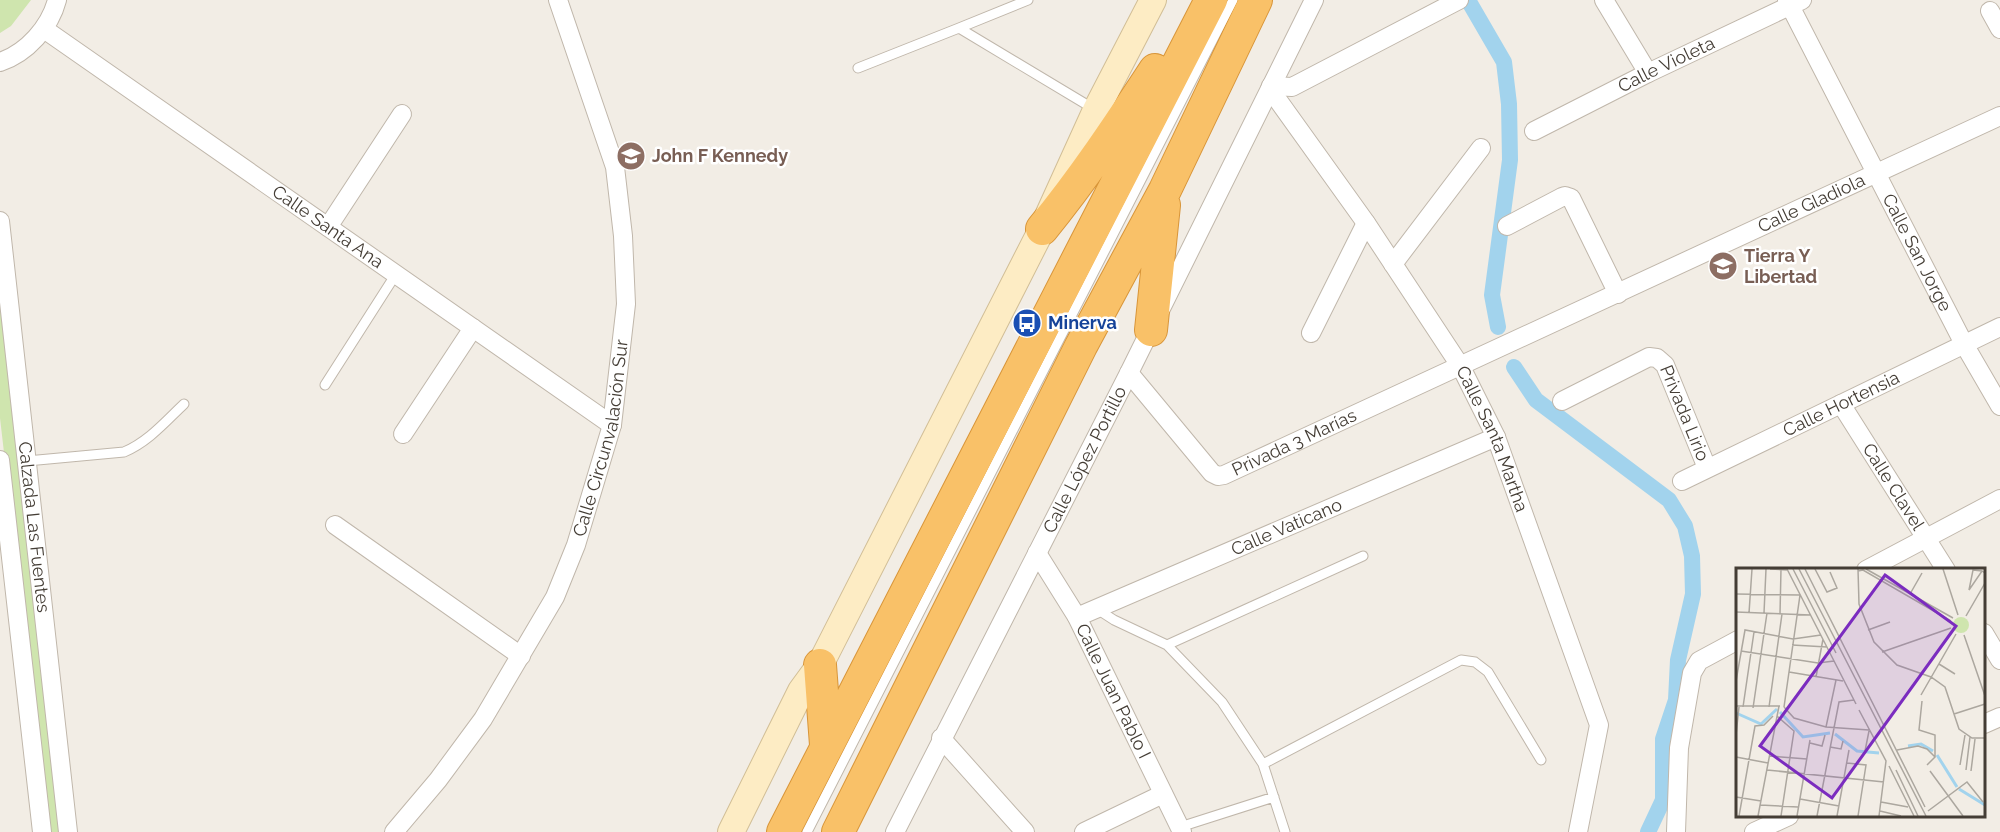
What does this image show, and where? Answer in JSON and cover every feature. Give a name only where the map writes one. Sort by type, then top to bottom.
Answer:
[{"type":"highway","points":[[1056,302],[1063,263],[1190,0]]},
{"type":"highway","points":[[783,832],[1211,0]]},
{"type":"highway","points":[[838,832],[1081,346],[1166,190],[1245,11]]},
{"type":"highway","points":[[1042,229],[1097,157],[1155,70]]},
{"type":"highway","points":[[1151,330],[1166,190]]},
{"type":"highway","points":[[820,665],[826,746]]},
{"type":"street","points":[[0,62],[27,47],[44,29],[57,0]]},
{"type":"street","name":"Calle Circunvalación Sur","points":[[394,832],[438,780],[483,719],[555,597],[576,545],[612,425],[626,304],[623,236],[615,167],[558,0]]},
{"type":"street","points":[[731,832],[801,691],[820,665],[1042,229],[1096,110],[1153,0]]},
{"type":"street","name":"Calle López Portillo","points":[[895,832],[1151,330],[1314,0]]},
{"type":"street","points":[[1270,87],[1292,87],[1459,0]]},
{"type":"street","points":[[1604,0],[1648,74]]},
{"type":"street","name":"Calle Violeta","points":[[1534,131],[1793,2]]},
{"type":"street","name":"Calle San Jorge","points":[[1793,2],[1876,174],[1964,344],[2000,406]]},
{"type":"street","points":[[1990,11],[2000,29]]},
{"type":"street","name":"Calle Santa Ana","points":[[44,29],[612,425]]},
{"type":"street","name":"Calle Santa Martha","points":[[1270,87],[1366,223],[1461,367],[1496,438],[1599,725],[1578,832]]},
{"type":"street","points":[[328,227],[402,114]]},
{"type":"street","name":"Calle Gladiola","points":[[1461,367],[2000,116]]},
{"type":"street","points":[[1393,264],[1481,148]]},
{"type":"street","points":[[1507,226],[1562,197],[1571,198],[1618,294]]},
{"type":"street","name":"Calzada Las Fuentes","points":[[0,221],[68,832]]},
{"type":"street","points":[[1311,333],[1366,223]]},
{"type":"street","name":"Calle Hortensia","points":[[1682,481],[2000,327]]},
{"type":"street","points":[[403,434],[474,328]]},
{"type":"street","name":"Privada Lirio","points":[[1562,401],[1648,357],[1657,358],[1665,365],[1707,468]]},
{"type":"street","name":"Privada 3 Marías","points":[[1129,373],[1212,473],[1218,476],[1461,367]]},
{"type":"street","name":"Calle Clavel","points":[[1841,404],[1945,568]]},
{"type":"street","name":"Calle Vaticano","points":[[1077,617],[1496,438]]},
{"type":"street","name":"Calzada Las Fuentes","points":[[0,460],[5,507],[4,534],[42,832]]},
{"type":"street","points":[[1870,568],[2000,499]]},
{"type":"street","points":[[5,507],[32,504]]},
{"type":"street","points":[[335,525],[520,656]]},
{"type":"street","name":"Calle Juan Pablo I","points":[[1036,554],[1077,617],[1181,830]]},
{"type":"street","points":[[1985,636],[2000,660]]},
{"type":"street","points":[[1676,832],[1680,738],[1692,673],[1699,661],[1736,641]]},
{"type":"street","points":[[1985,723],[2000,717]]},
{"type":"street","points":[[941,738],[1025,832]]},
{"type":"street","points":[[1084,832],[1163,794]]},
{"type":"street","points":[[1754,832],[1787,817]]},
{"type":"lane","points":[[858,68],[1028,0]]},
{"type":"lane","points":[[807,832],[1233,0]]},
{"type":"lane","points":[[1245,0],[1245,11]]},
{"type":"lane","points":[[959,28],[1096,110]]},
{"type":"lane","points":[[325,385],[396,274]]},
{"type":"lane","points":[[27,462],[124,452],[148,438],[184,404]]},
{"type":"lane","points":[[1167,645],[1363,556]]},
{"type":"lane","points":[[1097,609],[1114,620],[1167,645],[1222,702],[1263,764],[1285,832]]},
{"type":"lane","points":[[1263,764],[1461,660],[1475,662],[1488,672],[1541,760]]},
{"type":"lane","points":[[1181,830],[1274,797]]},
{"type":"green space","points":[[0,0],[31,0],[11,26],[0,33]]},
{"type":"green space","points":[[0,258],[62,832],[48,832],[0,418]]},
{"type":"waterway","points":[[1468,0],[1504,62],[1509,104],[1510,160],[1492,295],[1498,327]]},
{"type":"waterway","points":[[1514,367],[1536,400],[1669,500],[1685,526],[1692,556],[1693,594],[1678,660],[1676,700],[1663,739],[1663,800],[1648,832]]},
{"type":"place","name":"John F Kennedy","points":[[631,156]]},
{"type":"place","name":"Tierra Y Libertad","points":[[1723,266]]},
{"type":"place","name":"Minerva","points":[[1027,323]]}]
